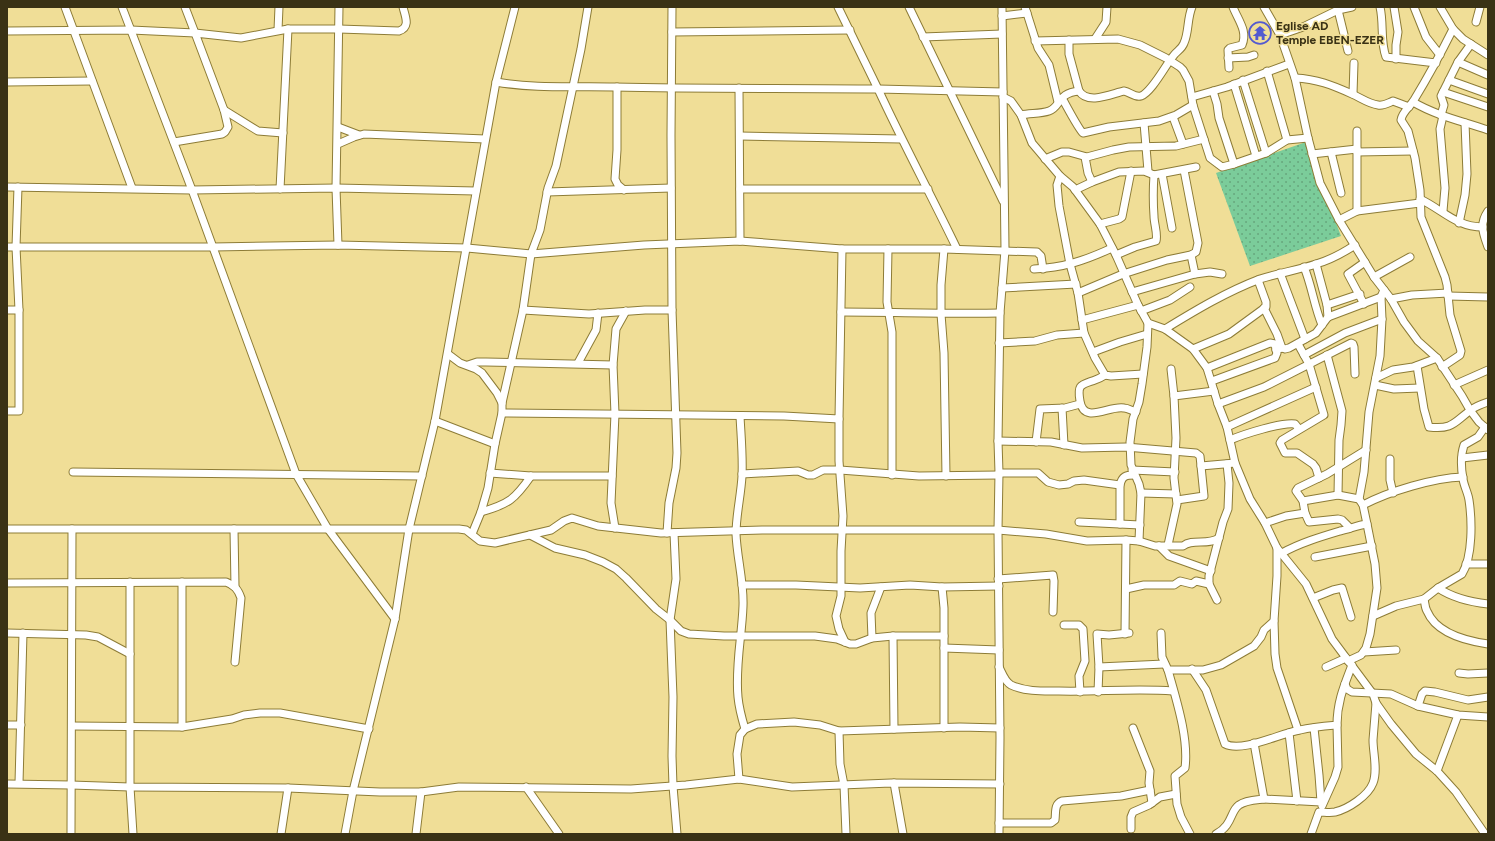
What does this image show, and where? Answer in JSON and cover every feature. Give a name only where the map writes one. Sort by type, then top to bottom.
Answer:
[{"type":"street","points":[[65,7],[132,188]]},
{"type":"street","points":[[122,7],[192,190],[296,474],[328,529],[395,619]]},
{"type":"street","points":[[174,142],[225,132],[228,127],[224,110],[185,7]]},
{"type":"street","points":[[278,30],[279,7]]},
{"type":"street","points":[[338,245],[336,188],[338,144],[339,7]]},
{"type":"street","points":[[7,31],[131,30],[195,33],[241,38],[288,29],[399,31],[404,29],[407,22],[403,7]]},
{"type":"street","points":[[345,834],[353,791],[395,619],[409,529],[435,421],[448,354],[496,82],[515,7]]},
{"type":"street","points":[[472,534],[481,512],[488,488],[502,413],[502,403],[523,310],[531,254],[543,220],[549,182],[556,166],[581,49],[588,7]]},
{"type":"street","points":[[672,7],[672,310],[676,415],[676,468],[670,496],[671,533],[676,579],[670,620],[674,697],[672,756],[677,834]]},
{"type":"street","points":[[838,7],[957,249]]},
{"type":"street","points":[[909,7],[1004,205]]},
{"type":"street","points":[[999,834],[1000,728],[998,441],[1000,313],[1005,250],[1002,7]]},
{"type":"street","points":[[1095,39],[1106,22],[1107,7]]},
{"type":"street","points":[[1069,40],[1069,54],[1079,91],[1084,96],[1091,98],[1100,97],[1124,91],[1141,96],[1149,89],[1174,54],[1185,42],[1192,7]]},
{"type":"street","points":[[1229,68],[1228,50],[1243,44],[1242,25],[1233,7]]},
{"type":"street","points":[[1264,7],[1280,35],[1295,78],[1308,138],[1320,183],[1374,277],[1411,332],[1437,358],[1470,410],[1486,429],[1464,445],[1462,452],[1463,477],[1471,512],[1470,540],[1466,564],[1462,574],[1438,588],[1424,599],[1396,606],[1373,616]]},
{"type":"street","points":[[1280,35],[1303,27],[1338,10],[1352,7]]},
{"type":"street","points":[[1380,7],[1382,17],[1382,40],[1385,55],[1388,58],[1436,63]]},
{"type":"street","points":[[1394,7],[1398,32],[1396,59]]},
{"type":"street","points":[[1414,7],[1417,18],[1426,36],[1440,55]]},
{"type":"street","points":[[1440,7],[1453,29],[1463,39],[1488,55]]},
{"type":"street","points":[[1476,22],[1480,7]]},
{"type":"street","points":[[1002,16],[1026,10],[1035,41],[1049,65],[1060,100],[1072,114],[1083,133],[1109,126],[1144,124],[1159,121],[1173,117],[1193,105]]},
{"type":"street","points":[[1338,10],[1343,25],[1348,51]]},
{"type":"street","points":[[280,189],[288,29]]},
{"type":"street","points":[[1442,367],[1461,353],[1450,316],[1445,277],[1421,217],[1419,182],[1413,151],[1408,131],[1401,120],[1402,115],[1411,104],[1436,63],[1453,29]]},
{"type":"street","points":[[672,32],[850,30]]},
{"type":"street","points":[[924,37],[1002,34]]},
{"type":"street","points":[[1035,41],[1118,39],[1140,45],[1170,61],[1183,70],[1187,76],[1193,105],[1210,159],[1222,167],[1266,153],[1287,140],[1308,138]]},
{"type":"street","points":[[1443,211],[1444,188],[1440,129],[1444,105],[1441,96],[1458,62],[1471,44]]},
{"type":"street","points":[[1228,58],[1248,57],[1254,55]]},
{"type":"street","points":[[1458,62],[1488,75]]},
{"type":"street","points":[[1353,94],[1354,63]]},
{"type":"street","points":[[1192,98],[1289,64]]},
{"type":"street","points":[[1267,71],[1287,140]]},
{"type":"street","points":[[1295,78],[1311,79],[1332,85],[1370,103],[1378,105],[1383,105],[1393,101],[1411,104],[1465,124],[1488,130]]},
{"type":"street","points":[[1244,80],[1266,153]]},
{"type":"street","points":[[1449,80],[1488,94]]},
{"type":"street","points":[[7,82],[92,82]]},
{"type":"street","points":[[496,82],[542,87],[572,86],[950,90],[1003,95],[1011,101],[1020,116],[1029,138],[1060,176],[1076,190],[1100,224],[1116,255],[1139,308],[1148,323],[1141,395],[1132,427],[1130,447],[1133,472],[1139,484],[1141,493],[1139,541]]},
{"type":"street","points":[[1234,84],[1256,156]]},
{"type":"street","points":[[617,87],[617,150],[615,179],[618,185],[624,190]]},
{"type":"street","points":[[739,88],[740,241]]},
{"type":"street","points":[[1020,116],[1048,112],[1070,92],[1079,91]]},
{"type":"street","points":[[1213,91],[1219,118],[1234,164]]},
{"type":"street","points":[[1443,92],[1488,107]]},
{"type":"street","points":[[224,110],[258,131],[282,133]]},
{"type":"street","points":[[1173,117],[1183,144]]},
{"type":"street","points":[[1116,255],[1135,247],[1156,241],[1157,238],[1151,173],[1146,147],[1144,124]]},
{"type":"street","points":[[1459,223],[1465,195],[1467,174],[1465,124]]},
{"type":"street","points":[[338,127],[359,135],[485,139]]},
{"type":"street","points":[[1357,131],[1357,211]]},
{"type":"street","points":[[338,144],[359,135]]},
{"type":"street","points":[[740,136],[902,139]]},
{"type":"street","points":[[1045,158],[1059,152],[1085,157],[1112,150],[1183,144],[1204,138]]},
{"type":"street","points":[[1312,154],[1357,150],[1413,151]]},
{"type":"street","points":[[1331,152],[1341,193]]},
{"type":"street","points":[[1085,157],[1088,173],[1092,182]]},
{"type":"street","points":[[1076,190],[1111,174],[1131,171],[1162,174],[1196,167]]},
{"type":"street","points":[[1078,293],[1123,274],[1167,260],[1191,256],[1196,252],[1198,243],[1184,170]]},
{"type":"street","points":[[1100,224],[1118,219],[1122,216],[1131,171]]},
{"type":"street","points":[[1162,174],[1172,228]]},
{"type":"street","points":[[1060,176],[1057,186],[1059,206],[1070,264],[1078,293],[1084,333],[1105,375]]},
{"type":"street","points":[[7,186],[192,190],[336,188],[476,191]]},
{"type":"street","points":[[7,411],[19,411],[19,310],[16,247],[18,187]]},
{"type":"street","points":[[547,192],[671,188]]},
{"type":"street","points":[[740,189],[928,189]]},
{"type":"street","points":[[1340,220],[1357,211],[1420,201],[1443,211],[1459,223],[1473,227],[1482,227]]},
{"type":"street","points":[[1488,211],[1482,227],[1482,232],[1488,247]]},
{"type":"street","points":[[7,247],[213,247],[338,245],[467,248],[531,254],[672,244],[740,241],[842,250],[957,249],[1037,252],[1041,256],[1043,269]]},
{"type":"street","points":[[1165,329],[1210,302],[1258,280],[1316,264],[1340,254],[1355,245]]},
{"type":"street","points":[[1034,269],[1043,269],[1089,259],[1112,248]]},
{"type":"street","points":[[888,249],[886,302],[892,332],[892,475]]},
{"type":"street","points":[[944,249],[941,285],[941,314],[944,353],[946,476]]},
{"type":"street","points":[[842,250],[839,419],[840,470],[843,497],[841,587],[837,622],[845,642]]},
{"type":"street","points":[[1191,256],[1195,274]]},
{"type":"street","points":[[1374,277],[1410,257]]},
{"type":"street","points":[[1364,304],[1348,274],[1366,262]]},
{"type":"street","points":[[1316,264],[1328,317]]},
{"type":"street","points":[[1304,267],[1310,281],[1314,304],[1322,325]]},
{"type":"street","points":[[1132,292],[1195,274],[1210,272],[1222,274]]},
{"type":"street","points":[[1280,273],[1305,339]]},
{"type":"street","points":[[1193,349],[1229,334],[1267,305],[1258,280]]},
{"type":"street","points":[[1002,288],[1076,284]]},
{"type":"street","points":[[1082,320],[1170,300],[1190,287]]},
{"type":"street","points":[[1359,499],[1364,472],[1369,412],[1380,356],[1382,319],[1381,297],[1384,290]]},
{"type":"street","points":[[1326,305],[1360,294]]},
{"type":"street","points":[[1390,299],[1412,294],[1488,297]]},
{"type":"street","points":[[1279,349],[1285,349],[1298,344],[1316,333],[1328,317],[1381,297]]},
{"type":"street","points":[[1212,380],[1275,358],[1279,349],[1278,334],[1264,308]]},
{"type":"street","points":[[7,310],[19,310]]},
{"type":"street","points":[[523,310],[598,313],[672,310]]},
{"type":"street","points":[[615,528],[611,503],[616,414],[613,365],[616,329],[626,311]]},
{"type":"street","points":[[841,312],[941,314],[1000,313]]},
{"type":"street","points":[[578,364],[596,330],[598,313]]},
{"type":"street","points":[[1304,355],[1345,333],[1382,319]]},
{"type":"street","points":[[1148,323],[1165,329],[1193,349],[1207,368],[1227,427],[1230,440],[1231,464],[1228,509],[1219,538],[1209,584],[1217,600]]},
{"type":"street","points":[[1000,343],[1035,341],[1057,335],[1084,333]]},
{"type":"street","points":[[1093,352],[1147,334]]},
{"type":"street","points":[[1207,368],[1272,343],[1279,349]]},
{"type":"street","points":[[1298,344],[1308,364],[1316,386],[1324,416],[1280,441],[1283,452],[1286,454],[1293,452],[1297,453],[1313,464],[1319,478]]},
{"type":"street","points":[[1218,404],[1252,392],[1347,345],[1353,344],[1355,374]]},
{"type":"street","points":[[1255,349],[1259,364]]},
{"type":"street","points":[[448,354],[460,363],[468,365],[482,373],[497,393],[502,403]]},
{"type":"street","points":[[1328,355],[1342,411],[1338,440],[1338,495]]},
{"type":"street","points":[[1376,381],[1393,370],[1417,366],[1437,358]]},
{"type":"street","points":[[468,365],[477,362],[511,364],[613,365]]},
{"type":"street","points":[[1417,366],[1424,409],[1429,427],[1437,428],[1452,425],[1470,410],[1488,402]]},
{"type":"street","points":[[1168,545],[1176,497],[1174,396],[1171,369]]},
{"type":"street","points":[[1454,385],[1488,370]]},
{"type":"street","points":[[1136,412],[1122,408],[1086,413],[1080,404],[1078,391],[1080,386],[1084,383],[1105,375],[1143,374]]},
{"type":"street","points":[[1376,381],[1394,389],[1420,388]]},
{"type":"street","points":[[1227,427],[1316,386]]},
{"type":"street","points":[[1174,396],[1214,391]]},
{"type":"street","points":[[1036,442],[1040,409],[1062,408],[1080,404]]},
{"type":"street","points":[[1062,408],[1064,445]]},
{"type":"street","points":[[502,413],[784,416],[839,419]]},
{"type":"street","points":[[740,416],[742,474],[736,530],[743,604],[737,680],[745,729]]},
{"type":"street","points":[[435,421],[495,444]]},
{"type":"street","points":[[1230,440],[1268,428],[1292,424],[1296,424],[1299,429]]},
{"type":"street","points":[[998,441],[1036,442],[1082,448],[1130,447],[1198,453],[1201,458],[1204,496],[1176,497],[1141,493]]},
{"type":"street","points":[[1350,528],[1342,520],[1338,519],[1310,522],[1305,513],[1303,501],[1296,492],[1297,489],[1319,478],[1366,450]]},
{"type":"street","points":[[1462,458],[1488,455]]},
{"type":"street","points":[[1390,459],[1390,480],[1393,493]]},
{"type":"street","points":[[1201,466],[1231,464]]},
{"type":"street","points":[[1231,464],[1265,523],[1279,551],[1306,584],[1323,623],[1332,639],[1373,694],[1376,703],[1391,724],[1416,754],[1437,771],[1456,792],[1485,834]]},
{"type":"street","points":[[742,474],[798,471],[808,475],[813,475],[823,470],[840,470],[892,475],[946,476],[1038,473],[1048,482],[1059,485],[1084,480],[1120,485]]},
{"type":"street","points":[[73,472],[422,476]]},
{"type":"street","points":[[1120,524],[1120,485],[1124,476],[1133,472],[1175,472]]},
{"type":"street","points":[[490,473],[531,476],[612,476]]},
{"type":"street","points":[[481,512],[507,503],[521,490],[531,476]]},
{"type":"street","points":[[1364,505],[1393,493],[1438,480],[1463,477]]},
{"type":"street","points":[[1303,501],[1338,495],[1359,499],[1364,505],[1375,564],[1377,588],[1369,641],[1364,652],[1349,661],[1326,667]]},
{"type":"street","points":[[1265,523],[1286,516],[1305,513]]},
{"type":"street","points":[[7,529],[465,529],[480,541],[495,543],[552,530],[570,519],[576,519],[598,526],[671,533],[736,530],[998,530],[1046,534],[1087,541],[1139,541],[1159,546],[1183,546],[1187,543],[1211,542],[1219,538]]},
{"type":"street","points":[[1079,522],[1140,525]]},
{"type":"street","points":[[1279,551],[1310,540],[1368,524]]},
{"type":"street","points":[[71,834],[72,529]]},
{"type":"street","points":[[234,530],[235,587]]},
{"type":"street","points":[[530,535],[555,548],[585,555],[616,569],[656,609],[681,631],[689,634],[815,636],[838,639],[856,644],[872,638],[893,636],[944,636]]},
{"type":"street","points":[[1098,692],[1098,634],[1127,634],[1126,540]]},
{"type":"street","points":[[1159,546],[1169,556],[1211,571]]},
{"type":"street","points":[[1315,557],[1372,546]]},
{"type":"street","points":[[1279,551],[1274,622],[1275,654],[1277,668],[1298,730]]},
{"type":"street","points":[[1466,564],[1488,564]]},
{"type":"street","points":[[742,585],[841,587],[910,585],[942,587],[999,583],[1053,575],[1053,612]]},
{"type":"street","points":[[1126,589],[1144,585],[1174,585],[1180,581],[1192,584],[1196,581],[1209,584]]},
{"type":"street","points":[[130,582],[130,788],[133,834]]},
{"type":"street","points":[[182,582],[182,727]]},
{"type":"street","points":[[7,583],[226,582],[235,587],[241,598],[235,662]]},
{"type":"street","points":[[872,638],[871,613],[881,587]]},
{"type":"street","points":[[942,587],[944,636],[944,728]]},
{"type":"street","points":[[1313,598],[1342,588],[1351,617]]},
{"type":"street","points":[[1438,588],[1447,594],[1461,599],[1488,604]]},
{"type":"street","points":[[1424,599],[1427,611],[1434,622],[1448,633],[1488,644]]},
{"type":"street","points":[[1099,667],[1166,667],[1192,670],[1210,669],[1221,665],[1254,646],[1264,630],[1274,622]]},
{"type":"street","points":[[1064,625],[1079,625],[1083,629],[1085,661],[1079,676],[1080,692]]},
{"type":"street","points":[[7,633],[72,633],[98,637],[130,654]]},
{"type":"street","points":[[19,784],[23,633]]},
{"type":"street","points":[[1161,633],[1162,652],[1181,720],[1186,760],[1185,768],[1175,776],[1176,794],[1181,817],[1190,834]]},
{"type":"street","points":[[893,636],[894,729]]},
{"type":"street","points":[[944,648],[999,650]]},
{"type":"street","points":[[1364,652],[1396,650]]},
{"type":"street","points":[[1311,834],[1320,806],[1336,778],[1338,767],[1337,710],[1340,696],[1345,684],[1349,661]]},
{"type":"street","points":[[999,667],[1011,685],[1035,691],[1098,692],[1146,689],[1173,691]]},
{"type":"street","points":[[1192,670],[1206,690],[1225,744],[1235,747],[1298,730],[1337,725]]},
{"type":"street","points":[[1459,673],[1488,673]]},
{"type":"street","points":[[1345,684],[1347,689],[1352,692],[1391,694],[1418,706],[1458,715],[1488,717]]},
{"type":"street","points":[[1418,706],[1422,694],[1425,691],[1468,700],[1488,697]]},
{"type":"street","points":[[1216,834],[1228,826],[1236,808],[1240,804],[1264,799],[1297,801],[1320,806],[1334,812],[1341,810],[1356,801],[1367,792],[1373,784],[1375,776],[1373,740],[1376,703]]},
{"type":"street","points":[[72,726],[182,727],[232,720],[244,715],[280,713],[369,729]]},
{"type":"street","points":[[1437,771],[1458,715]]},
{"type":"street","points":[[739,778],[737,768],[738,742],[740,735],[745,729],[765,722],[794,722],[839,731],[960,727],[1000,728]]},
{"type":"street","points":[[7,725],[21,725]]},
{"type":"street","points":[[1133,728],[1150,771],[1149,783],[1152,803]]},
{"type":"street","points":[[1314,728],[1319,775],[1320,806]]},
{"type":"street","points":[[839,731],[840,764],[844,785],[846,834]]},
{"type":"street","points":[[1289,733],[1297,801]]},
{"type":"street","points":[[1254,743],[1264,799]]},
{"type":"street","points":[[7,784],[130,788],[288,788],[421,792],[459,787],[623,789],[673,786],[739,778],[792,788],[894,783],[1000,784]]},
{"type":"street","points":[[894,783],[903,834]]},
{"type":"street","points":[[526,787],[559,834]]},
{"type":"street","points":[[281,834],[288,788]]},
{"type":"street","points":[[999,823],[1051,823],[1056,820],[1056,805],[1059,802],[1121,796],[1150,790]]},
{"type":"street","points":[[416,834],[421,792]]},
{"type":"street","points":[[1131,829],[1131,817],[1133,812],[1152,803],[1160,797],[1176,794]]},
{"type":"green space","points":[[1306,142],[1341,236],[1250,266],[1216,173]]},
{"type":"place","name":"Eglise AD Temple EBEN-EZER","points":[[1260,33]]}]
